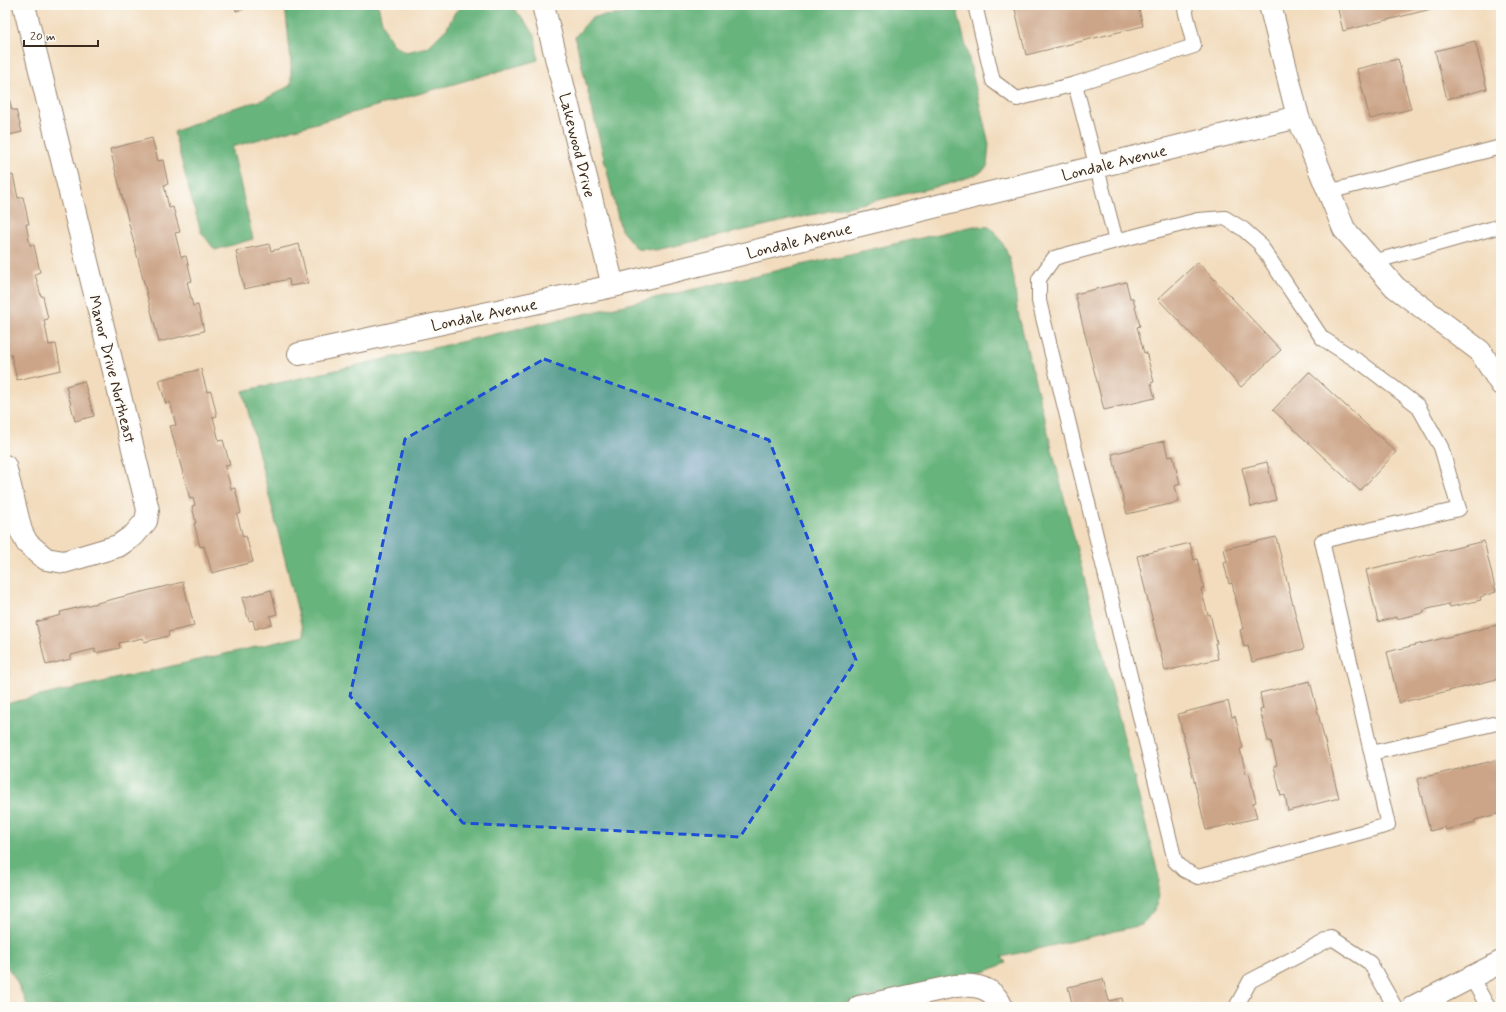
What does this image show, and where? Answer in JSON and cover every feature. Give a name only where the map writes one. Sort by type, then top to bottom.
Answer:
[{"type":"street","name":"Manor Drive Northeast","points":[[5,466],[21,531],[27,543],[46,559],[64,562],[118,546],[134,535],[146,521],[148,510],[24,5]]},
{"type":"street","name":"Lakewood Drive","points":[[543,5],[613,286]]},
{"type":"street","points":[[1270,5],[1298,117],[1344,229],[1395,287],[1480,351],[1501,384]]},
{"type":"street","name":"Londale Avenue","points":[[299,354],[613,286],[1298,117]]},
{"type":"street","points":[[1413,1007],[1501,962]]},
{"type":"street","points":[[859,1007],[970,984],[983,988],[993,994],[1002,1007]]},
{"type":"lane","points":[[975,5],[993,81],[1017,99],[1075,84],[1194,46],[1184,5]]},
{"type":"lane","points":[[1075,84],[1116,242]]},
{"type":"lane","points":[[1328,192],[1501,147]]},
{"type":"lane","points":[[1225,218],[1244,230],[1259,243],[1322,338],[1364,365],[1418,406],[1441,447],[1459,509],[1322,541],[1388,825],[1198,877],[1184,870],[1175,861],[1039,301],[1039,279],[1054,258],[1116,242],[1198,220],[1225,218]]},
{"type":"lane","points":[[1373,262],[1501,226]]},
{"type":"lane","points":[[1372,752],[1501,722]]},
{"type":"lane","points":[[1236,1007],[1250,981],[1332,938],[1370,963],[1395,1007]]},
{"type":"lane","points":[[1471,977],[1488,1007]]},
{"type":"highlighted area","points":[[544,359],[769,440],[856,660],[740,837],[463,823],[350,696],[405,439]]},
{"type":"green space","points":[[285,5],[378,5],[383,26],[392,43],[405,52],[428,47],[447,28],[455,12],[465,5],[508,5],[514,8],[535,35],[538,60],[232,147],[253,239],[215,250],[201,232],[174,132],[224,111],[265,99],[291,85],[291,62]]},
{"type":"green space","points":[[636,5],[956,5],[989,144],[987,167],[978,174],[949,184],[656,250],[637,249],[621,230],[575,37],[592,17],[625,14]]},
{"type":"green space","points":[[974,226],[989,227],[995,232],[1008,255],[1011,264],[1017,309],[1159,878],[1157,906],[1142,925],[1002,957],[1006,963],[984,972],[825,1007],[28,1007],[15,978],[5,964],[5,704],[304,636],[243,391]]},
{"type":"building","points":[[235,5],[256,5],[236,11]]},
{"type":"building","points":[[1014,5],[1138,5],[1143,26],[1026,55]]},
{"type":"building","points":[[1337,5],[1430,5],[1431,9],[1343,31]]},
{"type":"building","points":[[1475,41],[1487,89],[1447,99],[1435,51]]},
{"type":"building","points":[[1398,59],[1411,109],[1370,119],[1357,69]]},
{"type":"building","points":[[5,66],[11,86],[6,87],[12,110],[16,110],[22,132],[5,136]]},
{"type":"building","points":[[152,138],[158,161],[163,160],[168,184],[164,185],[169,208],[173,207],[180,232],[175,233],[181,257],[186,256],[192,281],[187,282],[193,306],[198,305],[204,331],[159,342],[110,149]]},
{"type":"building","points":[[13,175],[18,198],[23,197],[29,224],[26,224],[30,245],[34,245],[40,272],[35,274],[41,296],[43,296],[48,319],[44,320],[49,345],[56,344],[61,370],[17,380],[11,354],[7,354],[5,346],[5,329],[7,329],[5,322],[5,177]]},
{"type":"building","points":[[269,244],[271,251],[299,244],[308,283],[290,286],[289,279],[244,289],[236,251]]},
{"type":"building","points":[[1198,262],[1281,350],[1241,387],[1158,299]]},
{"type":"building","points":[[1126,282],[1130,298],[1133,298],[1140,326],[1137,327],[1144,353],[1146,352],[1154,382],[1151,383],[1155,398],[1104,410],[1075,294]]},
{"type":"building","points":[[201,369],[207,392],[211,391],[217,416],[213,417],[219,441],[223,440],[230,465],[225,466],[231,489],[235,488],[241,513],[237,515],[243,537],[246,536],[253,562],[212,573],[204,546],[200,547],[194,523],[196,523],[192,506],[195,505],[193,498],[190,499],[170,426],[176,425],[170,402],[166,404],[159,380]]},
{"type":"building","points":[[1309,372],[1396,452],[1360,491],[1273,410]]},
{"type":"building","points":[[84,381],[94,416],[75,421],[66,386]]},
{"type":"building","points":[[1164,441],[1168,457],[1173,456],[1180,484],[1175,486],[1179,502],[1127,514],[1112,454]]},
{"type":"building","points":[[1267,462],[1276,500],[1251,507],[1242,468]]},
{"type":"building","points":[[1276,537],[1304,649],[1252,662],[1248,646],[1244,647],[1240,630],[1243,629],[1232,583],[1229,584],[1224,563],[1227,562],[1224,549]]},
{"type":"building","points":[[1484,541],[1496,592],[1480,597],[1481,600],[1450,607],[1449,604],[1424,610],[1424,613],[1396,619],[1396,617],[1378,622],[1366,570]]},
{"type":"building","points":[[1190,543],[1194,560],[1197,559],[1204,588],[1201,589],[1208,615],[1210,614],[1217,643],[1215,643],[1218,659],[1165,671],[1137,556]]},
{"type":"building","points":[[183,582],[194,626],[168,632],[169,636],[144,642],[143,638],[119,643],[120,648],[95,653],[95,649],[71,655],[71,659],[46,665],[36,622],[61,615],[60,612]]},
{"type":"building","points":[[271,590],[277,614],[270,616],[272,624],[255,629],[253,620],[249,621],[242,598]]},
{"type":"building","points":[[1501,624],[1501,678],[1399,703],[1387,652]]},
{"type":"building","points":[[5,654],[10,674],[5,675]]},
{"type":"building","points":[[1310,681],[1339,798],[1288,811],[1285,795],[1281,796],[1274,766],[1277,765],[1271,741],[1268,741],[1260,710],[1263,709],[1260,693]]},
{"type":"building","points":[[1228,701],[1232,717],[1235,716],[1243,748],[1240,749],[1246,774],[1249,773],[1256,802],[1253,803],[1257,818],[1206,830],[1178,714]]},
{"type":"building","points":[[1501,759],[1501,813],[1445,830],[1445,827],[1430,831],[1417,779]]},
{"type":"building","points":[[1103,979],[1109,1001],[1122,998],[1124,1007],[1073,1007],[1068,987]]}]
